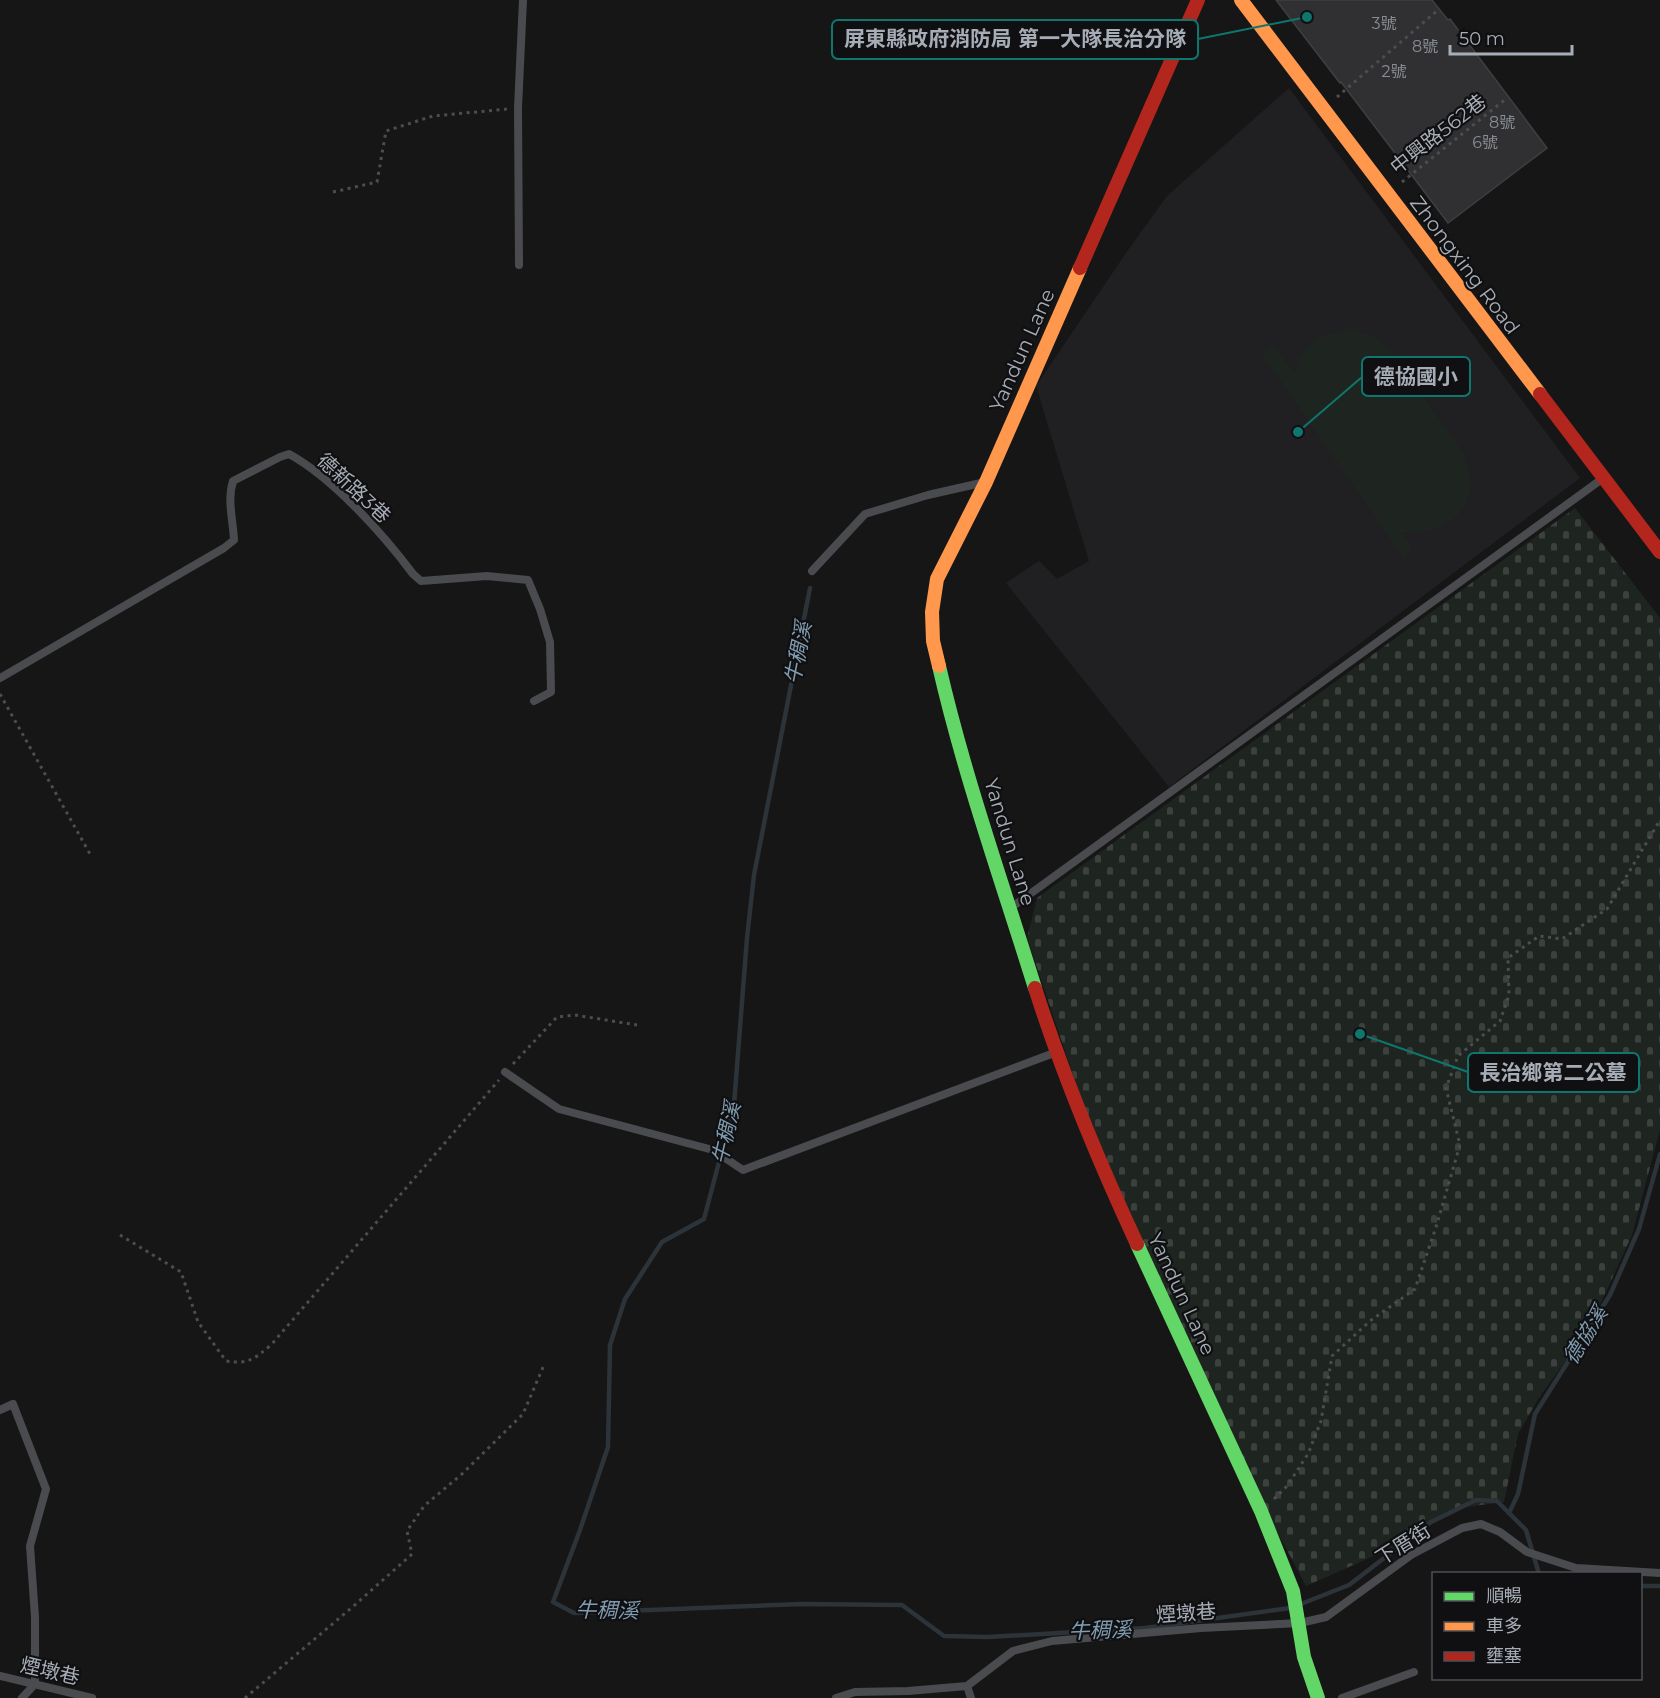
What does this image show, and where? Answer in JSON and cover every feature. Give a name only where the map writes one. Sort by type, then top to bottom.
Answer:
[{"type":"street","name":"Yandun Lane","points":[[1198,0],[986,482],[937,579],[932,612],[933,641],[946,697],[1055,1052],[1095,1153],[1261,1511],[1293,1591],[1304,1657],[1318,1698]]},
{"type":"street","name":"Zhongxing Road","points":[[1241,0],[1660,552]]},
{"type":"lane","points":[[519,264],[518,108],[523,0]]},
{"type":"lane","name":"德新路3巷","points":[[0,678],[224,548],[234,540],[229,494],[233,481],[289,454],[307,464],[362,514],[413,574],[422,581],[487,576],[528,580],[550,642],[551,692],[534,701]]},
{"type":"lane","points":[[1010,909],[1603,478]]},
{"type":"lane","points":[[812,571],[865,514],[928,495],[986,482]]},
{"type":"lane","points":[[505,1072],[559,1109],[712,1150],[743,1170],[1055,1052]]},
{"type":"lane","points":[[0,1410],[13,1404],[46,1489],[30,1546],[35,1617],[35,1684],[22,1698]]},
{"type":"lane","name":"下厝街","points":[[1299,1620],[1326,1617],[1411,1555],[1462,1528],[1481,1524],[1500,1532],[1527,1552],[1576,1568],[1660,1573]]},
{"type":"lane","name":"煙墩巷","points":[[967,1686],[1013,1651],[1052,1641],[1299,1620]]},
{"type":"lane","points":[[1342,1698],[1414,1671]]},
{"type":"lane","name":"煙墩巷","points":[[0,1676],[92,1698]]},
{"type":"lane","points":[[836,1698],[855,1692],[908,1691],[967,1686],[971,1698]]},
{"type":"path","points":[[1323,109],[1438,10]]},
{"type":"path","name":"中興路562巷","points":[[1386,194],[1507,98]]},
{"type":"path","points":[[333,192],[378,182],[386,131],[433,116],[518,108]]},
{"type":"path","points":[[0,694],[90,854]]},
{"type":"path","points":[[1261,1511],[1287,1486],[1308,1454],[1321,1421],[1332,1356],[1370,1321],[1415,1289],[1460,1145],[1446,1088],[1458,1056],[1500,1021],[1509,995],[1508,958],[1539,936],[1563,939],[1608,909],[1660,820]]},
{"type":"path","points":[[120,1235],[181,1272],[198,1322],[226,1361],[240,1364],[253,1360],[271,1345],[505,1072],[557,1017],[575,1015],[637,1025]]},
{"type":"path","points":[[245,1698],[412,1554],[407,1531],[424,1506],[462,1474],[523,1414],[544,1365]]},
{"type":"shaded area","points":[[1289,88],[1580,478],[1169,787],[1006,583],[1039,561],[1057,579],[1089,561],[1036,386],[1167,196]]},
{"type":"green space","points":[[1353,330],[1372,335],[1389,348],[1464,454],[1469,472],[1470,488],[1459,514],[1448,523],[1435,529],[1401,532],[1412,548],[1403,557],[1261,353],[1273,345],[1295,373],[1298,362],[1308,346],[1323,336]]},
{"type":"green space","points":[[1575,508],[1660,618],[1660,1130],[1632,1235],[1589,1329],[1540,1396],[1518,1434],[1504,1502],[1459,1508],[1392,1548],[1306,1586],[1257,1494],[1096,1143],[1027,938],[1037,898]]},
{"type":"building","points":[[1276,0],[1432,0],[1448,20],[1450,19],[1547,148],[1448,223]]},
{"type":"waterway","name":"牛稠溪","points":[[810,588],[754,875],[734,1105],[704,1219],[662,1242],[625,1299],[610,1345],[608,1447],[553,1602],[574,1613],[801,1604],[902,1605],[944,1636],[988,1637],[1145,1628],[1290,1608]]},
{"type":"waterway","name":"德協溪","points":[[1509,1513],[1518,1494],[1535,1414],[1610,1295],[1639,1229],[1660,1154]]},
{"type":"waterway","name":"牛稠溪","points":[[1301,1604],[1349,1585],[1431,1522],[1476,1500],[1497,1501],[1526,1530],[1538,1572]]},
{"type":"waterway","name":"牛稠溪","points":[[1642,1586],[1660,1586]]},
{"type":"traffic: fast","points":[[939,666],[972,788],[1035,988]]},
{"type":"traffic: fast","points":[[1137,1244],[1261,1511],[1293,1591],[1304,1657],[1318,1698]]},
{"type":"traffic: slow","points":[[1241,0],[1540,394]]},
{"type":"traffic: slow","points":[[939,666],[933,641],[932,612],[937,579],[986,482],[1080,268]]},
{"type":"traffic: jam","points":[[1080,268],[1198,0]]},
{"type":"traffic: jam","points":[[1540,394],[1660,552]]},
{"type":"traffic: jam","points":[[1035,988],[1082,1117],[1137,1244]]},
{"type":"place","name":"屏東縣政府消防局 第一大隊長治分隊","points":[[1307,17]]},
{"type":"place","name":"德協國小","points":[[1298,432]]},
{"type":"place","name":"長治鄉第二公墓","points":[[1360,1034]]}]
